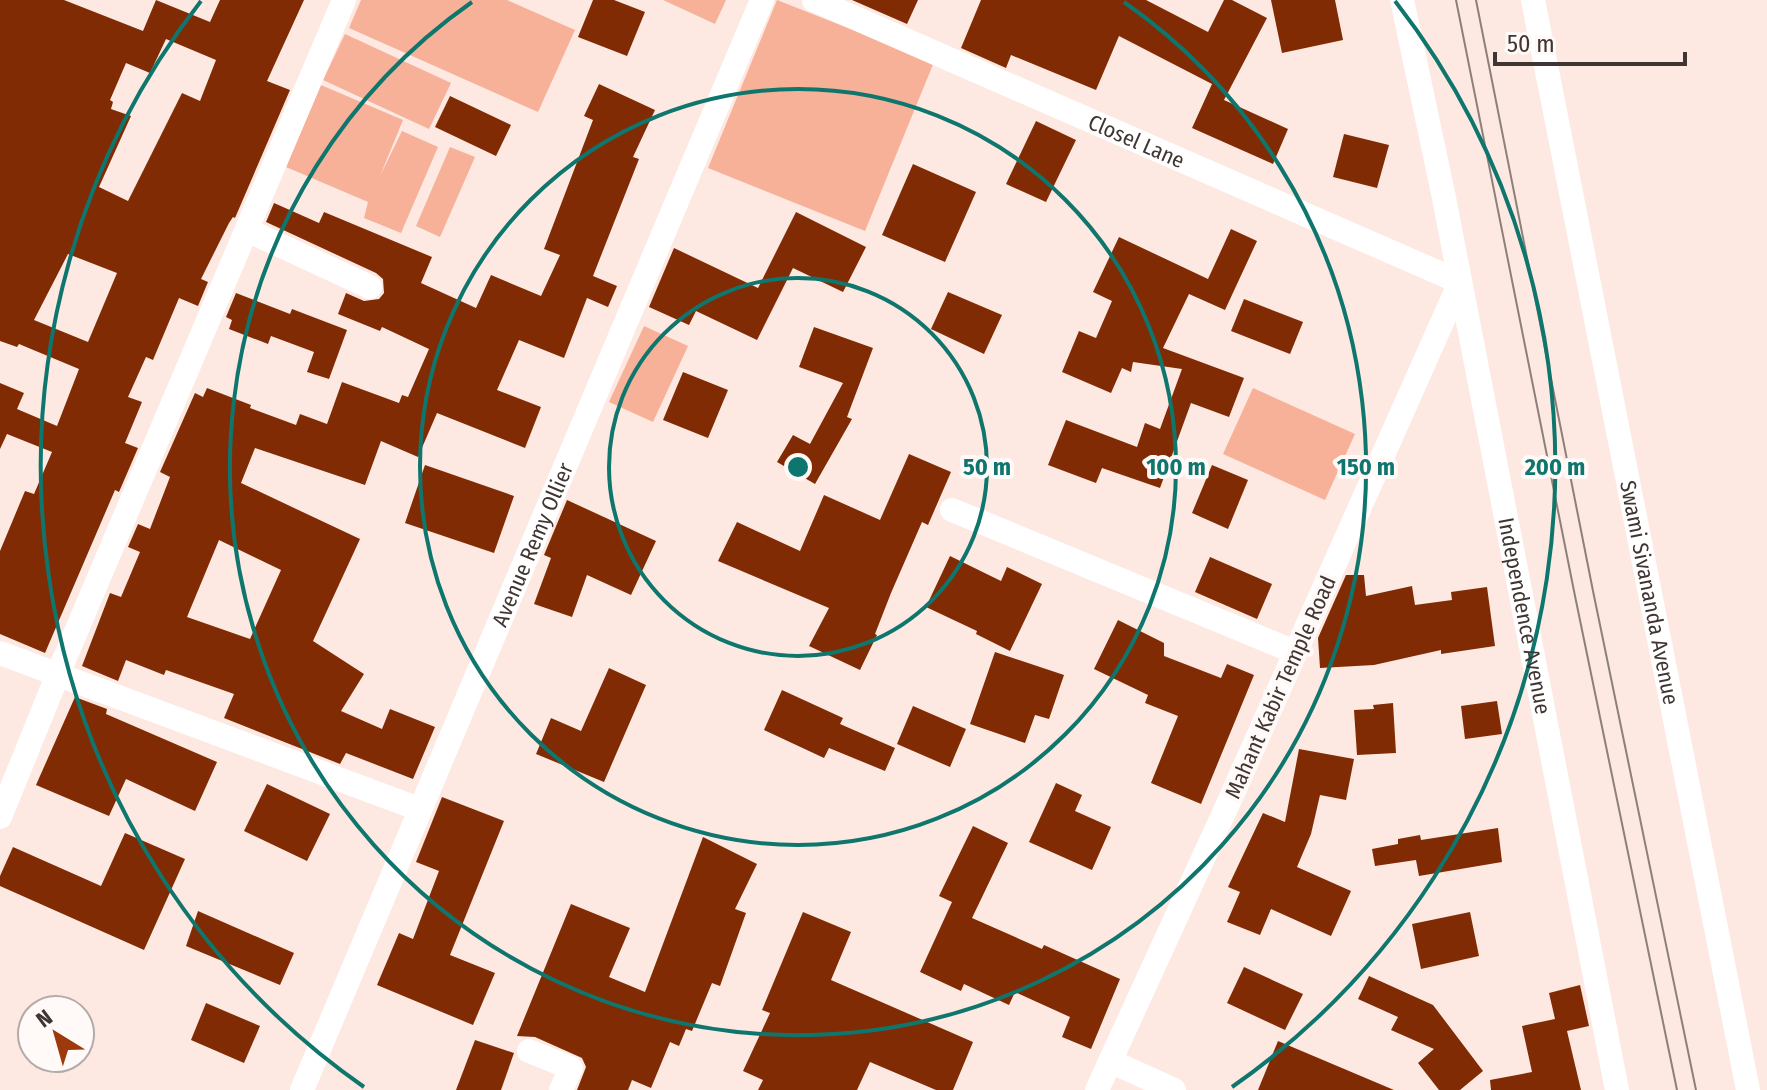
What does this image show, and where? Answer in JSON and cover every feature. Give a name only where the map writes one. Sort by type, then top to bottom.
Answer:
[{"type":"street","points":[[0,817],[344,0]]},
{"type":"street","name":"Avenue Remy Ollier","points":[[302,1090],[762,0]]},
{"type":"street","name":"Closel Lane","points":[[814,0],[1460,282]]},
{"type":"street","name":"Independence Avenue","points":[[1402,0],[1617,1090]]},
{"type":"street","name":"Swami Sivananda Avenue","points":[[1533,0],[1748,1090]]},
{"type":"street","points":[[247,230],[370,287]]},
{"type":"street","name":"Mahant Kabir Temple Road","points":[[1097,1090],[1460,282]]},
{"type":"street","points":[[952,510],[1295,652]]},
{"type":"street","points":[[0,653],[419,809]]},
{"type":"street","points":[[529,1051],[571,1068],[561,1090]]},
{"type":"street","points":[[1110,1061],[1174,1090]]},
{"type":"shaded area","points":[[361,0],[507,0],[575,30],[538,112],[349,28]]},
{"type":"shaded area","points":[[663,0],[726,0],[715,24]]},
{"type":"shaded area","points":[[777,0],[934,62],[865,231],[708,168]]},
{"type":"shaded area","points":[[345,34],[451,83],[429,129],[323,80]]},
{"type":"shaded area","points":[[321,85],[403,120],[380,176],[402,131],[438,147],[401,233],[364,218],[368,202],[286,167]]},
{"type":"shaded area","points":[[450,147],[475,157],[440,237],[416,226]]},
{"type":"shaded area","points":[[644,326],[688,346],[653,422],[609,402]]},
{"type":"shaded area","points":[[1253,388],[1355,434],[1325,500],[1223,454]]},
{"type":"building","points":[[0,0],[64,0],[143,31],[156,0],[210,22],[220,0],[304,0],[267,81],[290,90],[235,218],[229,223],[201,279],[208,282],[198,306],[179,298],[153,360],[146,357],[128,397],[142,402],[125,443],[138,448],[119,492],[115,490],[45,653],[0,634],[0,551],[25,491],[34,494],[52,452],[7,434],[0,449],[0,383],[24,393],[17,409],[57,426],[79,369],[19,344],[17,347],[0,341]],"holes":[[[166,39],[216,60],[200,101],[182,93],[128,201],[99,187],[131,116],[111,109],[113,102],[110,100],[126,63],[150,73]],[[68,254],[117,273],[88,342],[34,320]]]},
{"type":"building","points":[[593,0],[614,0],[645,12],[627,56],[578,37]]},
{"type":"building","points":[[852,0],[918,0],[907,24]]},
{"type":"building","points":[[981,0],[1146,0],[1208,32],[1224,0],[1232,0],[1267,18],[1224,100],[1288,129],[1273,164],[1192,128],[1212,84],[1119,36],[1096,90],[1011,55],[1006,68],[961,48]]},
{"type":"building","points":[[1271,0],[1335,0],[1343,40],[1282,53]]},
{"type":"building","points":[[599,84],[655,110],[633,157],[639,159],[593,276],[617,286],[608,307],[587,298],[564,358],[519,340],[497,390],[541,407],[525,448],[437,413],[418,457],[381,441],[365,485],[255,448],[241,483],[360,539],[313,641],[364,674],[341,711],[382,729],[390,709],[435,727],[413,779],[346,753],[340,764],[224,718],[234,694],[166,670],[164,675],[126,660],[118,681],[82,666],[110,593],[121,597],[140,552],[128,547],[138,524],[150,529],[170,477],[160,472],[195,393],[203,397],[207,388],[296,425],[300,414],[327,424],[342,382],[399,403],[402,395],[408,397],[429,349],[382,327],[380,331],[338,314],[346,293],[364,301],[379,299],[384,293],[383,279],[266,222],[274,203],[319,223],[324,212],[432,257],[421,283],[476,308],[491,275],[541,296],[560,255],[544,249],[593,120],[584,116]],"holes":[[[219,540],[281,570],[250,639],[187,617]]]},
{"type":"building","points":[[450,96],[511,125],[496,156],[435,127]]},
{"type":"building","points":[[1036,121],[1076,140],[1046,202],[1006,184]]},
{"type":"building","points":[[1344,134],[1389,145],[1377,188],[1333,177]]},
{"type":"building","points":[[913,164],[976,192],[945,262],[882,235]]},
{"type":"building","points":[[796,212],[866,247],[843,292],[793,268],[757,340],[696,311],[689,325],[649,307],[674,248],[758,288]]},
{"type":"building","points":[[1231,229],[1257,241],[1225,310],[1189,294],[1163,348],[1244,378],[1229,417],[1191,403],[1160,488],[1102,468],[1096,483],[1048,465],[1066,420],[1137,447],[1145,423],[1160,429],[1182,369],[1133,362],[1131,372],[1122,368],[1111,393],[1062,372],[1079,331],[1096,338],[1112,301],[1093,292],[1119,237],[1208,279]]},
{"type":"building","points":[[948,292],[1002,315],[984,354],[931,329]]},
{"type":"building","points":[[236,293],[290,314],[292,309],[347,330],[329,379],[307,372],[314,352],[271,336],[268,344],[229,329],[232,320],[226,317]]},
{"type":"building","points":[[1244,299],[1303,322],[1290,354],[1231,331]]},
{"type":"building","points":[[814,327],[873,348],[847,417],[852,419],[815,484],[777,462],[793,435],[810,444],[843,383],[799,367]]},
{"type":"building","points":[[683,372],[728,390],[708,438],[663,420]]},
{"type":"building","points":[[909,454],[951,472],[928,525],[922,522],[860,670],[809,646],[829,608],[718,561],[737,522],[800,551],[824,495],[880,520]]},
{"type":"building","points":[[425,465],[514,496],[494,553],[405,523]]},
{"type":"building","points":[[1212,465],[1248,480],[1228,529],[1192,513]]},
{"type":"building","points":[[567,500],[656,541],[631,595],[587,575],[572,617],[534,604],[551,558],[544,555]]},
{"type":"building","points":[[950,556],[1001,581],[1007,567],[1042,584],[1010,651],[976,634],[977,631],[926,607]]},
{"type":"building","points":[[1210,557],[1272,584],[1257,619],[1195,592]]},
{"type":"building","points":[[1346,575],[1364,575],[1366,596],[1412,586],[1415,605],[1452,600],[1451,592],[1487,587],[1495,646],[1441,654],[1441,650],[1374,665],[1320,668],[1318,638]]},
{"type":"building","points":[[1118,620],[1164,643],[1164,656],[1221,678],[1227,664],[1254,675],[1201,804],[1151,783],[1178,716],[1145,703],[1148,695],[1094,669]]},
{"type":"building","points":[[995,652],[1064,675],[1049,719],[1035,715],[1025,743],[970,724]]},
{"type":"building","points":[[609,668],[646,685],[604,782],[536,754],[551,718],[581,731]]},
{"type":"building","points":[[782,690],[843,718],[840,724],[895,748],[885,771],[829,748],[824,758],[764,730]]},
{"type":"building","points":[[75,697],[107,709],[106,714],[217,762],[195,811],[126,779],[109,816],[36,785]]},
{"type":"building","points":[[1497,701],[1502,734],[1465,739],[1461,706]]},
{"type":"building","points":[[1393,703],[1396,753],[1357,755],[1354,710],[1374,709],[1373,705]]},
{"type":"building","points":[[913,706],[966,729],[950,767],[897,744]]},
{"type":"building","points":[[1299,749],[1354,759],[1346,800],[1320,795],[1311,834],[1297,867],[1351,891],[1331,936],[1271,909],[1260,935],[1227,922],[1240,892],[1228,887],[1263,813],[1285,822]]},
{"type":"building","points":[[1056,783],[1082,795],[1075,811],[1111,827],[1092,870],[1029,842]]},
{"type":"building","points":[[267,784],[330,814],[307,861],[244,831]]},
{"type":"building","points":[[442,797],[504,821],[450,955],[495,973],[473,1025],[377,985],[399,933],[413,939],[439,871],[416,862]]},
{"type":"building","points":[[973,826],[1008,843],[972,918],[1042,949],[1044,945],[1120,979],[1091,1049],[1062,1037],[1070,1017],[1015,992],[1009,1005],[964,984],[961,991],[920,972],[952,902],[939,896]]},
{"type":"building","points":[[1498,828],[1502,862],[1419,876],[1416,860],[1375,866],[1372,849],[1398,844],[1398,839],[1420,835],[1421,840]]},
{"type":"building","points":[[125,833],[185,859],[144,950],[0,886],[0,876],[13,847],[101,886]]},
{"type":"building","points":[[703,837],[757,864],[735,909],[746,913],[720,986],[712,983],[692,1031],[686,1029],[679,1046],[670,1042],[651,1088],[632,1080],[628,1090],[577,1090],[586,1067],[582,1058],[535,1037],[517,1036],[571,904],[630,928],[609,977],[645,992]]},
{"type":"building","points":[[198,911],[294,953],[280,985],[186,946]]},
{"type":"building","points":[[803,912],[851,932],[831,980],[973,1042],[953,1090],[936,1090],[870,1062],[857,1090],[758,1090],[763,1080],[743,1071],[770,1013],[762,1010]]},
{"type":"building","points":[[1470,912],[1479,956],[1421,969],[1412,924]]},
{"type":"building","points":[[1244,967],[1303,994],[1285,1030],[1227,1003]]},
{"type":"building","points":[[1369,976],[1433,1005],[1483,1071],[1460,1090],[1439,1090],[1418,1063],[1434,1049],[1391,1030],[1398,1017],[1358,999]]},
{"type":"building","points":[[1580,985],[1589,1026],[1567,1031],[1581,1090],[1491,1090],[1490,1080],[1532,1072],[1522,1026],[1555,1019],[1549,993]]},
{"type":"building","points":[[206,1003],[260,1026],[244,1063],[191,1040]]},
{"type":"building","points":[[475,1040],[514,1053],[501,1090],[456,1090]]},
{"type":"building","points":[[1278,1041],[1394,1090],[1258,1090]]},
{"type":"tram line","points":[[1456,0],[1677,1090]]},
{"type":"tram line","points":[[1476,0],[1696,1090]]}]
